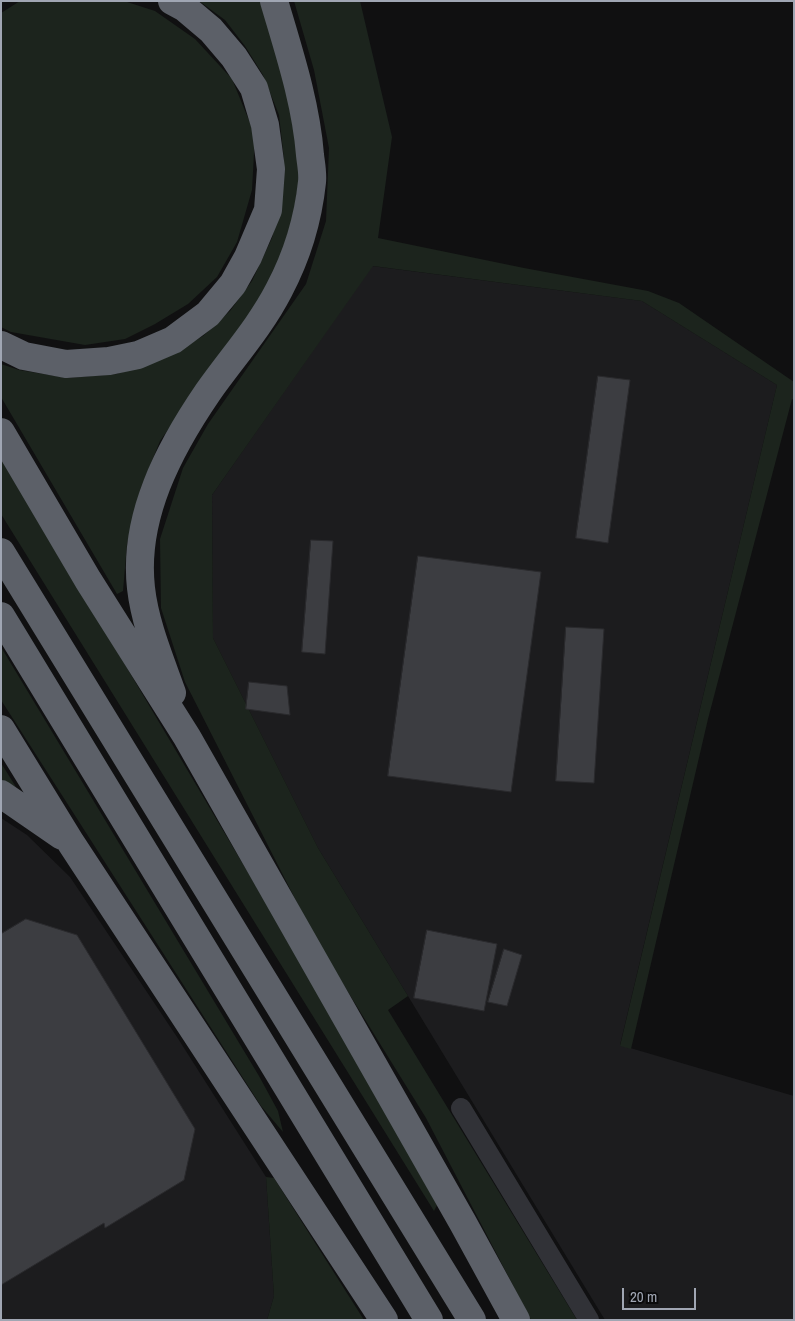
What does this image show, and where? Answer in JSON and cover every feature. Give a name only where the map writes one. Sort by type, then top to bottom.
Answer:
[{"type":"highway","points":[[1,345],[24,356],[66,364],[109,361],[138,355],[173,340],[208,314],[233,284],[248,257],[268,210],[271,169],[265,125],[254,88],[234,57],[211,30],[185,8],[172,1]]},
{"type":"highway","points":[[187,737],[148,620],[141,588],[141,543],[148,508],[159,478],[179,439],[208,393],[254,330],[279,290],[298,250],[312,180],[308,133],[294,69],[274,1]]},
{"type":"highway","points":[[1,432],[88,580],[187,737],[516,1320]]},
{"type":"highway","points":[[1,552],[472,1320]]},
{"type":"highway","points":[[1,616],[429,1320]]},
{"type":"highway","points":[[1,729],[71,843],[384,1320]]},
{"type":"highway","points":[[1,794],[71,843]]},
{"type":"street","points":[[461,1108],[589,1320]]},
{"type":"shaded area","points":[[20,1],[124,1],[155,11],[195,39],[232,79],[255,135],[252,190],[237,242],[217,277],[188,304],[125,339],[85,345],[11,332],[1,327],[1,13]]},
{"type":"shaded area","points":[[199,1],[266,1],[275,32],[301,168],[293,216],[280,259],[260,299],[160,441],[140,490],[127,544],[123,591],[117,594],[1,397],[1,364],[19,370],[68,378],[117,374],[165,358],[203,336],[230,311],[252,281],[272,238],[281,201],[284,159],[279,115],[263,75],[245,46],[225,20]]},
{"type":"shaded area","points":[[294,1],[360,1],[392,137],[378,238],[648,291],[679,303],[794,382],[794,400],[792,399],[708,719],[631,1049],[620,1046],[777,385],[642,301],[373,266],[212,495],[213,638],[318,848],[408,996],[388,1010],[577,1320],[531,1320],[426,1118],[317,942],[185,682],[161,608],[160,539],[183,468],[208,424],[306,284],[326,221],[329,148],[314,70]]},
{"type":"shaded area","points":[[372,266],[642,301],[777,385],[620,1045],[794,1096],[794,1320],[605,1320],[318,848],[213,638],[212,495]]},
{"type":"shaded area","points":[[1,455],[308,974],[437,1205],[434,1211],[1,514]]},
{"type":"shaded area","points":[[1,647],[259,1076],[278,1111],[283,1132],[261,1106],[1,700]]},
{"type":"shaded area","points":[[1,763],[16,787],[1,780]]},
{"type":"shaded area","points":[[1,818],[27,835],[70,877],[177,1037],[266,1177],[274,1296],[267,1320],[1,1320]]},
{"type":"shaded area","points":[[266,1177],[274,1178],[364,1320],[267,1320],[274,1296]]},
{"type":"building","points":[[598,376],[630,380],[608,543],[576,538]]},
{"type":"building","points":[[311,540],[333,541],[325,654],[302,652]]},
{"type":"building","points":[[418,556],[541,572],[511,792],[388,776]]},
{"type":"building","points":[[566,627],[604,629],[594,783],[556,781]]},
{"type":"building","points":[[249,682],[287,686],[290,715],[246,709]]},
{"type":"building","points":[[26,919],[77,935],[195,1129],[184,1180],[105,1228],[104,1223],[1,1285],[1,934]]},
{"type":"building","points":[[427,930],[497,944],[484,1011],[414,998]]},
{"type":"building","points":[[504,949],[522,955],[507,1006],[488,1002]]}]
